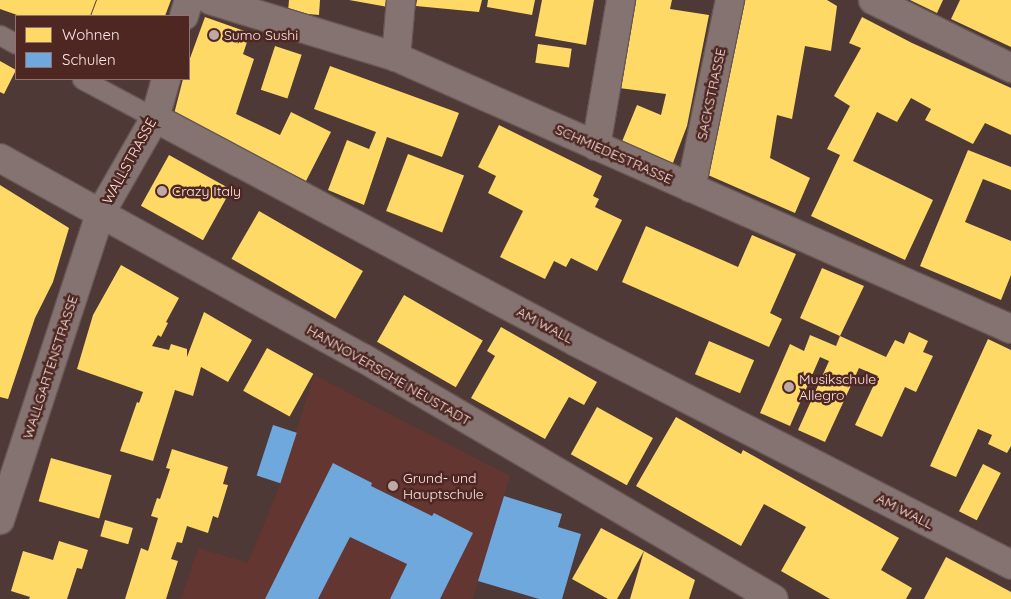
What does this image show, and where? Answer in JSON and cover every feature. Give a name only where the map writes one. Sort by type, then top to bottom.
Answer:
[{"type":"street","points":[[184,15],[189,0]]},
{"type":"street","name":"SCHMIEDESTRASSE","points":[[210,0],[396,57],[1011,329]]},
{"type":"street","points":[[396,57],[401,0]]},
{"type":"street","points":[[596,146],[621,0]]},
{"type":"street","name":"SACKSTRASSE","points":[[691,188],[730,0]]},
{"type":"street","points":[[873,0],[1011,68]]},
{"type":"street","name":"WALLSTRASSE","points":[[100,214],[155,118],[166,80]]},
{"type":"street","name":"AM WALL","points":[[155,118],[576,342],[1011,565]]},
{"type":"street","name":"HANNOVERSCHE NEUSTADT","points":[[0,158],[363,358],[734,590],[774,599]]},
{"type":"street","name":"WALLGARTENSTRASSE","points":[[0,518],[100,214]]},
{"type":"lane","points":[[0,35],[15,43]]},
{"type":"lane","name":"AM WALL","points":[[84,80],[155,118]]},
{"type":"shaded area","name":"Grund- und Hauptschule","points":[[314,375],[510,476],[473,599],[181,599],[198,548],[248,563],[278,490]]},
{"type":"building: Wohnen","points":[[0,0],[96,0],[90,15],[17,15],[0,9]]},
{"type":"building: Wohnen","points":[[97,0],[171,0],[165,15],[91,15]]},
{"type":"building: Wohnen","points":[[289,0],[320,0],[319,15],[288,12]]},
{"type":"building: Wohnen","points":[[349,0],[389,0],[388,7]]},
{"type":"building: Wohnen","points":[[417,0],[482,0],[479,12],[416,6]]},
{"type":"building: Wohnen","points":[[488,0],[535,0],[532,15],[487,7]]},
{"type":"building: Wohnen","points":[[542,0],[594,0],[586,45],[535,36]]},
{"type":"building: Wohnen","points":[[632,0],[672,0],[670,9],[709,15],[687,126],[671,168],[621,144],[637,105],[661,115],[666,94],[619,88]]},
{"type":"building: Wohnen","points":[[740,0],[827,0],[837,6],[831,51],[805,46],[792,119],[777,115],[770,158],[810,178],[795,213],[708,175]]},
{"type":"building: Wohnen","points":[[910,0],[943,0],[937,13]]},
{"type":"building: Wohnen","points":[[960,0],[1011,0],[1011,47],[951,19]]},
{"type":"building: Wohnen","points":[[205,17],[250,33],[243,54],[254,59],[236,114],[280,135],[291,112],[331,132],[306,181],[174,114],[183,80],[190,80],[190,58]]},
{"type":"building: Wohnen","points":[[862,17],[912,43],[1011,88],[1011,135],[985,123],[973,144],[925,120],[931,109],[911,98],[897,122],[877,112],[853,161],[933,200],[905,260],[811,216],[840,155],[827,149],[850,106],[834,96],[861,48],[849,43]]},
{"type":"building: Wohnen","points":[[538,44],[572,49],[569,68],[535,63]]},
{"type":"building: Wohnen","points":[[275,46],[302,55],[287,98],[261,90]]},
{"type":"building: Wohnen","points":[[0,61],[15,69],[15,72],[4,94],[0,92]]},
{"type":"building: Wohnen","points":[[330,66],[459,113],[442,157],[387,137],[364,205],[328,190],[347,140],[369,149],[376,132],[314,109]]},
{"type":"building: Wohnen","points":[[499,125],[602,176],[593,196],[599,199],[595,207],[622,220],[597,271],[571,258],[566,267],[554,261],[545,279],[500,257],[523,211],[488,193],[496,176],[478,167]]},
{"type":"building: Wohnen","points":[[968,150],[1011,167],[1011,190],[983,179],[965,222],[1011,241],[1011,275],[1001,300],[920,266]]},
{"type":"building: Wohnen","points":[[408,154],[464,176],[442,232],[386,211]]},
{"type":"building: Wohnen","points":[[169,155],[231,189],[203,240],[141,206]]},
{"type":"building: Wohnen","points":[[0,185],[69,228],[53,282],[35,318],[8,399],[0,397]]},
{"type":"building: Wohnen","points":[[259,211],[363,271],[335,319],[232,259]]},
{"type":"building: Wohnen","points":[[646,226],[738,267],[752,235],[796,254],[770,313],[782,319],[769,347],[622,282]]},
{"type":"building: Wohnen","points":[[121,265],[179,298],[166,322],[168,323],[161,337],[158,335],[152,346],[169,350],[171,344],[187,349],[187,357],[204,312],[252,340],[228,382],[201,367],[193,396],[175,390],[153,461],[120,451],[137,402],[139,403],[143,392],[77,369],[93,315]]},
{"type":"building: Wohnen","points":[[822,268],[864,286],[840,336],[800,318]]},
{"type":"building: Wohnen","points":[[404,295],[483,340],[456,387],[377,342]]},
{"type":"building: Wohnen","points":[[501,327],[597,382],[584,405],[569,397],[545,439],[471,398],[495,356],[487,351]]},
{"type":"building: Wohnen","points":[[909,332],[928,341],[923,352],[933,356],[916,392],[905,387],[882,437],[855,425],[878,376],[859,368],[825,442],[798,430],[829,361],[820,357],[790,426],[760,413],[790,344],[804,351],[810,335],[836,346],[840,336],[886,357],[895,340],[904,344]]},
{"type":"building: Wohnen","points":[[988,339],[1011,350],[1011,446],[1007,453],[988,444],[992,435],[978,429],[956,477],[930,466]]},
{"type":"building: Wohnen","points":[[709,341],[754,360],[740,393],[695,374]]},
{"type":"building: Wohnen","points":[[267,348],[313,374],[290,417],[243,391]]},
{"type":"building: Wohnen","points":[[597,407],[653,438],[627,485],[571,454]]},
{"type":"building: Wohnen","points":[[676,417],[741,454],[743,450],[899,538],[881,570],[912,588],[906,599],[830,599],[781,571],[806,527],[764,504],[741,546],[636,486]]},
{"type":"building: Wohnen","points":[[172,449],[228,467],[223,484],[228,485],[218,518],[213,516],[208,533],[187,526],[182,543],[177,542],[171,559],[178,561],[166,599],[125,599],[141,548],[148,551],[158,518],[151,516],[157,498],[160,499],[170,469],[166,468]]},
{"type":"building: Wohnen","points":[[51,458],[112,475],[99,519],[39,501]]},
{"type":"building: Wohnen","points":[[983,464],[1001,473],[977,520],[959,511]]},
{"type":"building: Wohnen","points":[[105,520],[133,528],[128,544],[100,536]]},
{"type":"building: Wohnen","points":[[601,528],[644,551],[617,599],[608,599],[572,579]]},
{"type":"building: Wohnen","points":[[59,541],[88,550],[82,569],[77,568],[67,599],[29,599],[30,597],[11,591],[23,551],[53,560]]},
{"type":"building: Wohnen","points":[[644,551],[695,580],[689,599],[630,599]]},
{"type":"building: Wohnen","points":[[946,557],[1011,592],[1011,599],[924,599]]},
{"type":"building: Schulen","points":[[273,425],[297,433],[280,483],[257,475]]},
{"type":"building: Schulen","points":[[333,463],[372,483],[371,486],[432,516],[434,513],[473,533],[440,599],[390,599],[407,564],[350,537],[318,599],[265,599]]},
{"type":"building: Schulen","points":[[504,496],[562,514],[558,527],[581,534],[562,599],[539,599],[478,581]]},
{"type":"place","name":"Sumo Sushi","points":[[214,35]]},
{"type":"place","name":"Crazy Italy","points":[[162,191]]},
{"type":"place","name":"Musikschule Allegro","points":[[789,387]]},
{"type":"place","name":"Grund- und Hauptschule","points":[[393,486]]}]
